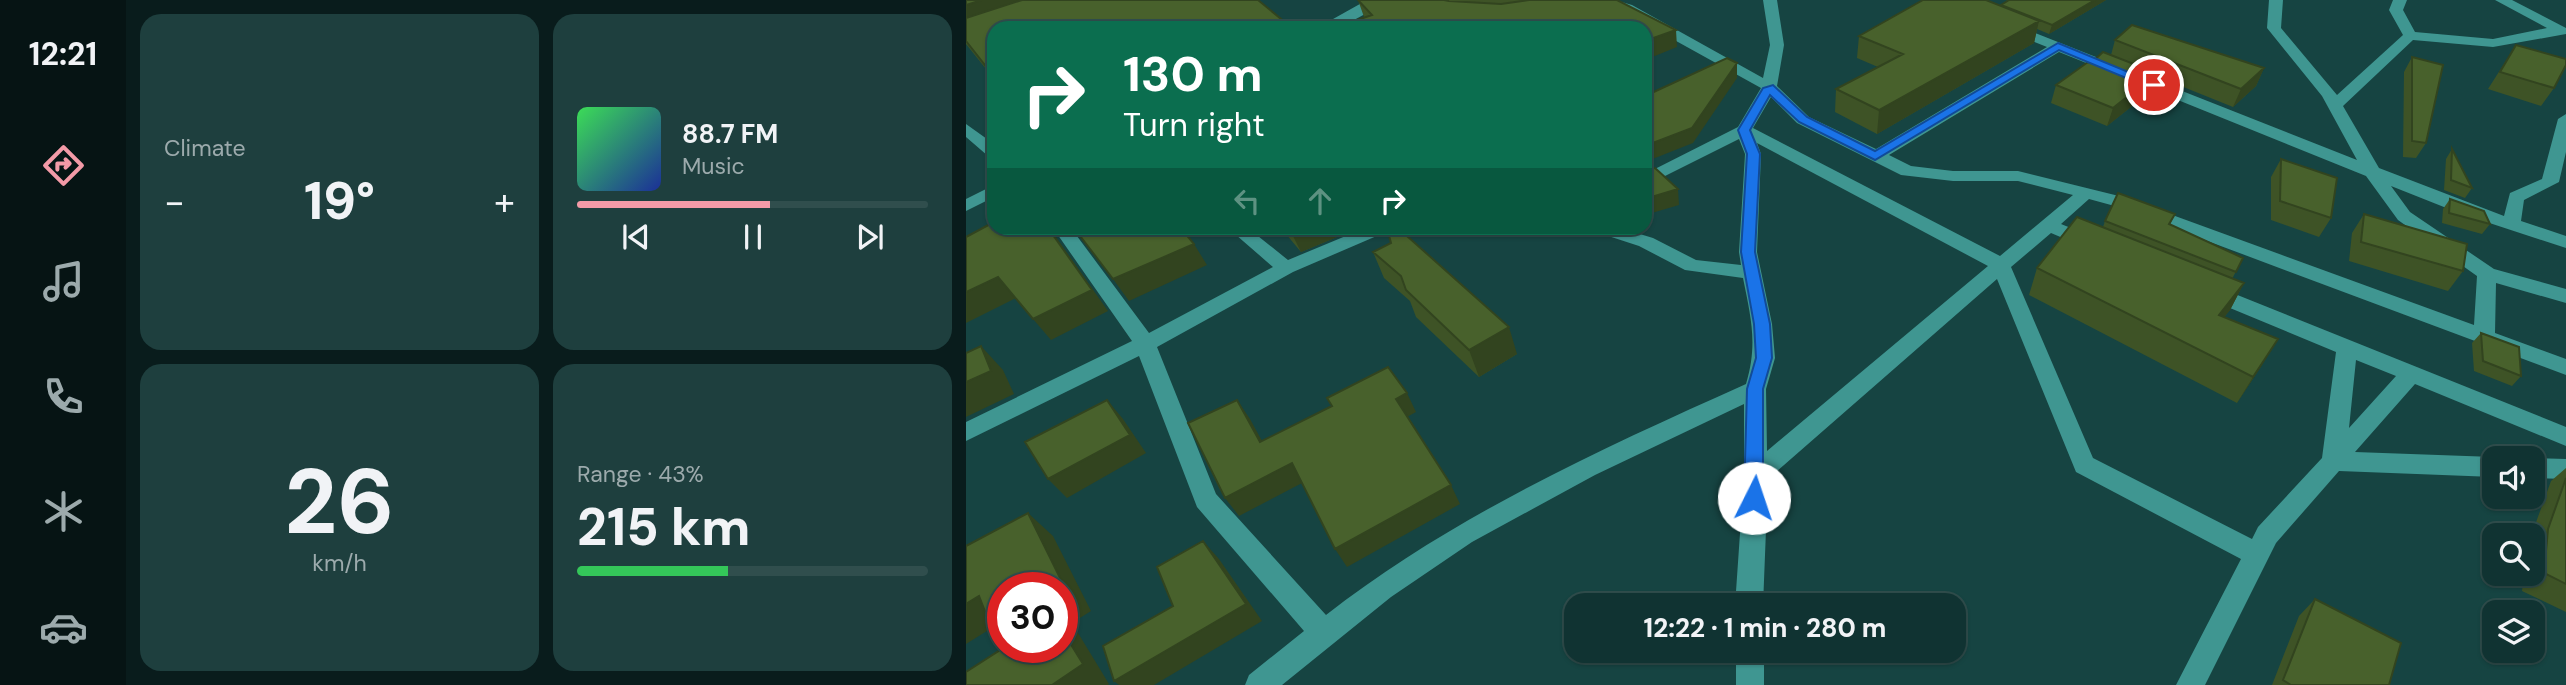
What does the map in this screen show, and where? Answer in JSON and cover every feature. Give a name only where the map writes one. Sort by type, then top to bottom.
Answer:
[{"type":"street","points":[[1339,21],[1376,0]]},
{"type":"street","points":[[1601,0],[1627,8],[1650,21]]},
{"type":"street","points":[[1652,177],[1744,130],[1769,88],[1777,45],[1770,0]]},
{"type":"street","points":[[2276,0],[2274,28],[2335,105],[2373,173],[2404,216],[2487,274],[2566,296]]},
{"type":"street","points":[[2400,0],[2396,10],[2410,36]]},
{"type":"street","points":[[2502,0],[2563,32]]},
{"type":"street","points":[[1652,22],[1769,88],[1803,120],[1907,172],[1953,176],[2018,176],[2117,201],[2566,367]]},
{"type":"street","points":[[2000,23],[2465,209],[2566,242]]},
{"type":"street","points":[[2335,105],[2410,36],[2493,43],[2563,32]]},
{"type":"street","points":[[1875,156],[2058,46]]},
{"type":"street","points":[[2512,224],[2516,197],[2558,180],[2566,119]]},
{"type":"street","points":[[966,129],[987,146]]},
{"type":"street","points":[[1744,130],[2001,265],[2084,465],[2257,554]]},
{"type":"street","points":[[1744,130],[1753,154],[1748,252],[1762,324],[1764,358],[1755,389],[1756,475],[1751,522],[1749,593]]},
{"type":"street","points":[[1756,475],[2086,193]]},
{"type":"street","points":[[966,206],[987,194]]},
{"type":"street","points":[[2048,225],[2110,251]]},
{"type":"street","points":[[1067,235],[1145,344],[1206,500],[1324,633]]},
{"type":"street","points":[[1246,235],[1286,268]]},
{"type":"street","points":[[966,432],[1145,344],[1286,268],[1364,235]]},
{"type":"street","points":[[1624,235],[1646,242],[1692,266],[1752,273]]},
{"type":"street","points":[[2484,337],[2487,274]]},
{"type":"street","points":[[2185,282],[2566,437]]},
{"type":"street","points":[[2333,461],[2347,348]]},
{"type":"street","points":[[2190,685],[2267,535],[2412,374]]},
{"type":"street","points":[[1259,685],[1424,559],[1489,520],[1600,461],[1755,389]]},
{"type":"street","points":[[2333,461],[2482,467]]},
{"type":"street","points":[[2545,468],[2566,469]]},
{"type":"street","points":[[1750,663],[1750,685]]},
{"type":"building","points":[[966,0],[982,0],[966,5]]},
{"type":"building","points":[[1022,0],[1258,0],[1284,21],[987,21],[987,68],[966,41],[966,18]]},
{"type":"building","points":[[1358,0],[1444,0],[1501,4],[1529,0],[1617,0],[1676,30],[1652,39],[1652,21],[1354,21],[1372,15]]},
{"type":"building","points":[[1923,0],[1986,0],[2039,21],[1879,110],[1836,89],[1903,54],[1859,36]]},
{"type":"building","points":[[2009,0],[2095,0],[2052,25],[2001,5]]},
{"type":"building","points":[[2132,25],[2264,68],[2241,89],[2115,40]]},
{"type":"building","points":[[2516,45],[2566,59],[2566,65],[2554,88],[2500,72]]},
{"type":"building","points":[[2103,52],[2157,73],[2113,108],[2056,85],[2088,62],[2091,63]]},
{"type":"building","points":[[2412,57],[2443,65],[2426,143],[2412,141]]},
{"type":"building","points":[[1727,58],[1737,63],[1692,128],[1652,143],[1652,93]]},
{"type":"building","points":[[2452,149],[2472,188],[2451,180]]},
{"type":"building","points":[[2281,159],[2337,178],[2331,218],[2280,201]]},
{"type":"building","points":[[1655,168],[1678,189],[1652,197],[1652,169]]},
{"type":"building","points":[[2118,193],[2175,214],[2169,224],[2243,258],[2236,272],[2105,221]]},
{"type":"building","points":[[2450,199],[2484,211],[2490,224],[2449,213]]},
{"type":"building","points":[[2364,214],[2467,244],[2463,271],[2361,242]]},
{"type":"building","points":[[2077,217],[2244,283],[2219,315],[2278,339],[2253,377],[2037,268]]},
{"type":"building","points":[[987,226],[987,235],[1053,235],[1092,290],[1033,319],[998,277],[966,292],[966,237]]},
{"type":"building","points":[[1079,235],[1187,235],[1194,244],[1113,279]]},
{"type":"building","points":[[1389,235],[1406,235],[1509,327],[1469,350],[1406,290],[1401,276],[1373,252],[1391,243]]},
{"type":"building","points":[[2481,333],[2519,347],[2521,376],[2483,361]]},
{"type":"building","points":[[981,346],[991,371],[966,382],[966,353]]},
{"type":"building","points":[[1388,367],[1407,393],[1396,399],[1451,485],[1335,549],[1292,463],[1225,498],[1188,423],[1237,400],[1260,442],[1332,406],[1327,398]]},
{"type":"building","points":[[1107,400],[1130,435],[1048,479],[1025,442]]},
{"type":"building","points":[[2566,478],[2566,584],[2545,574],[2548,529]]},
{"type":"building","points":[[1028,513],[1057,572],[987,572],[987,617],[979,596],[966,604],[966,546]]},
{"type":"building","points":[[1203,541],[1246,604],[1114,681],[1103,646],[1173,606],[1157,567]]},
{"type":"building","points":[[2315,599],[2401,643],[2389,685],[2291,685],[2283,680]]},
{"type":"building","points":[[1078,656],[1083,664],[1052,685],[966,685],[966,672],[987,658],[987,663],[1078,663]]},
{"type":"route","points":[[1754,498],[1755,389],[1764,358],[1762,324],[1748,252],[1753,154],[1744,130],[1769,88],[1803,120],[1875,156],[2058,46],[2154,85]]}]
